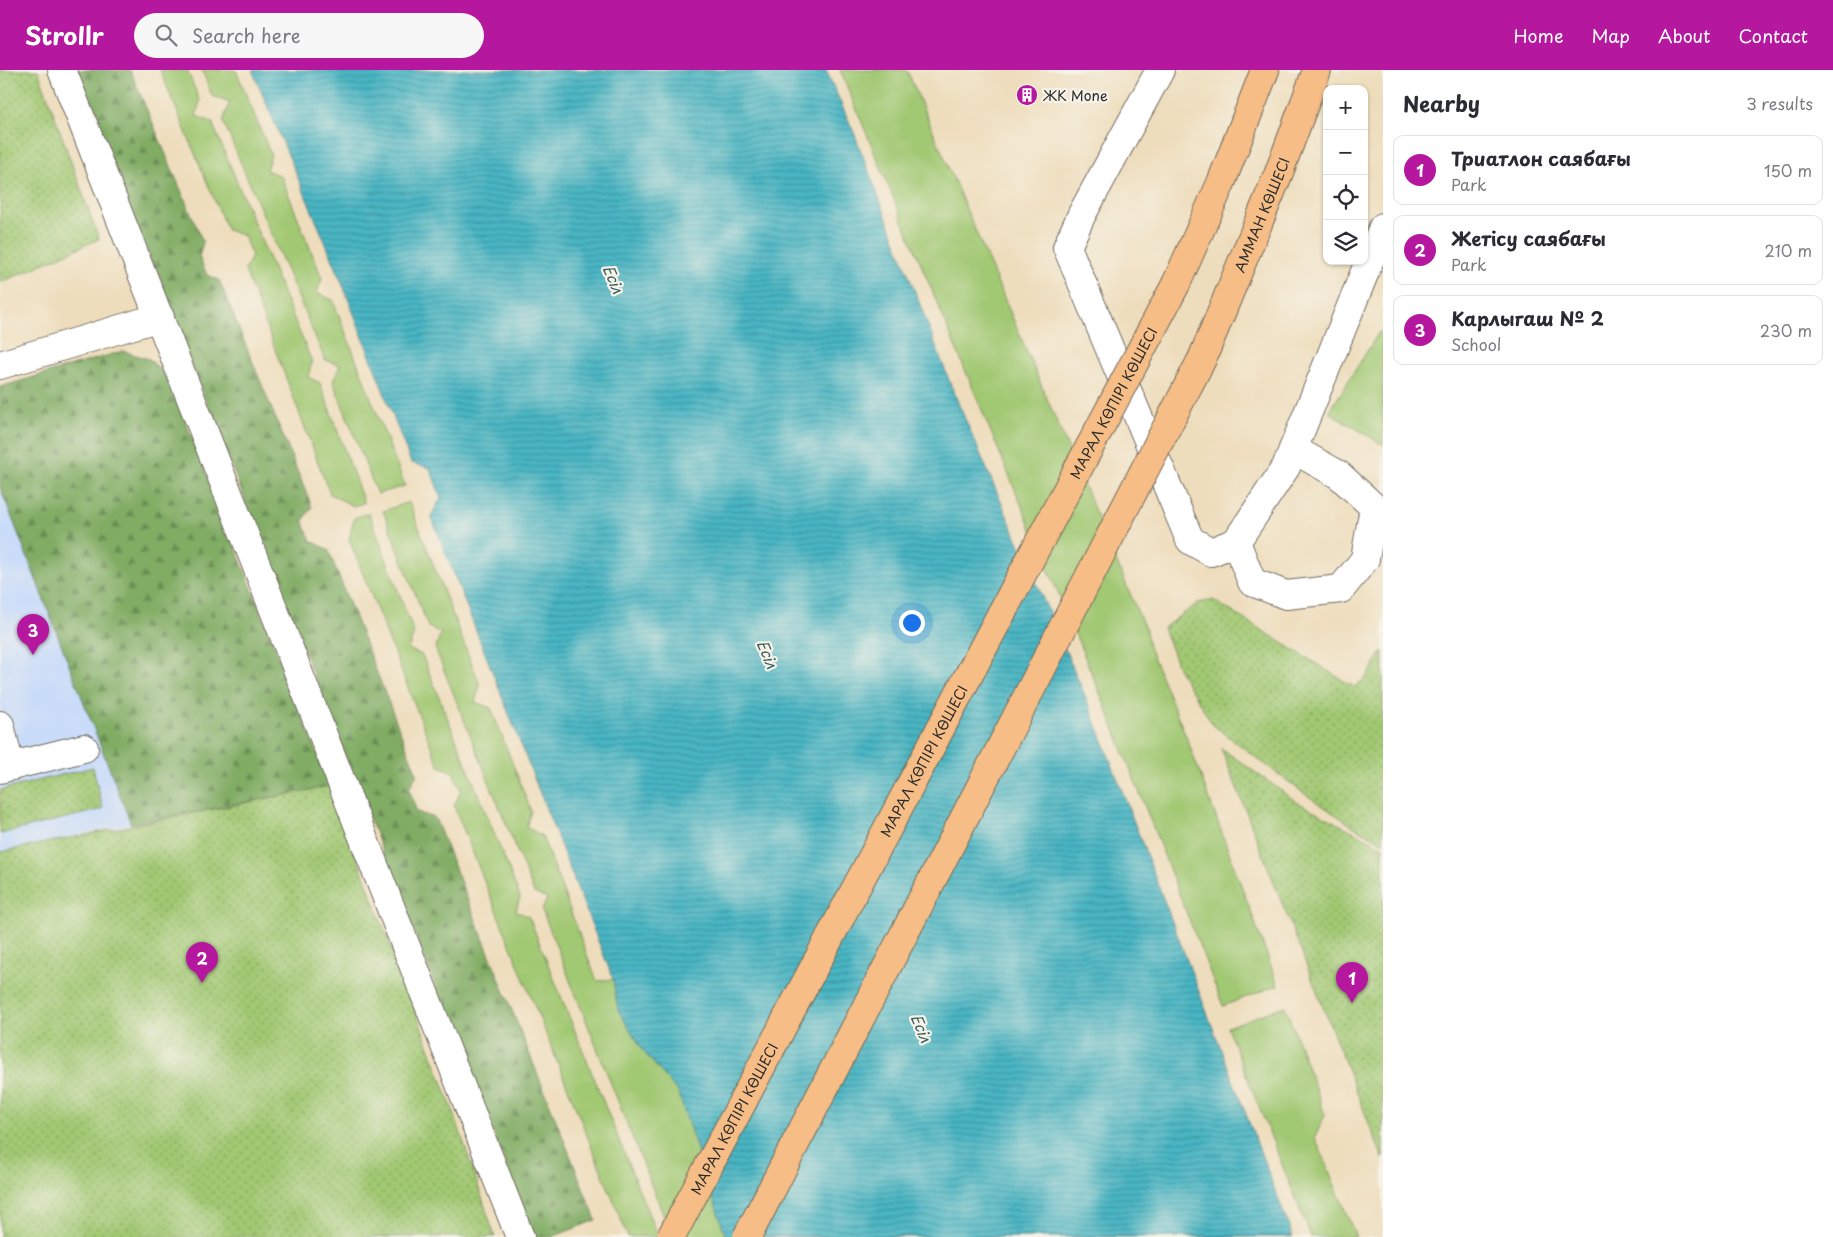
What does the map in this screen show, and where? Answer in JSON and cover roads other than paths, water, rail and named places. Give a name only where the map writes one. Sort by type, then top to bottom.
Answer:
[{"type":"main road","name":"МАРАЛ КӨПІРІ КӨШЕСІ","points":[[671,1237],[1176,284],[1221,183],[1265,70]]},
{"type":"main road","name":"АММАН КӨШЕСІ","points":[[747,1237],[1202,359],[1278,175],[1317,70]]},
{"type":"street","points":[[62,70],[520,1237]]},
{"type":"street","points":[[1160,70],[1082,214],[1067,247],[1190,540],[1211,552],[1236,542],[1286,467],[1383,227]]},
{"type":"street","points":[[0,365],[160,317]]},
{"type":"street","points":[[1236,542],[1252,582],[1286,595],[1341,589],[1364,559],[1374,507],[1338,475],[1293,449]]},
{"type":"street","points":[[0,725],[5,768],[84,748]]},
{"type":"water","name":"Есіл","points":[[252,70],[826,70],[853,130],[954,393],[1090,707],[1293,1237],[726,1237],[678,1092],[644,1052],[618,1010],[613,979],[431,516],[441,498],[430,468],[411,463],[337,270]]},
{"type":"place","name":"ЖК Mone","points":[[1027,95]]},
{"type":"place","name":"Карлыгаш № 2","points":[[33,655]]},
{"type":"place","name":"Жетісу саябағы","points":[[202,983]]},
{"type":"place","name":"Триатлон саябағы","points":[[1352,1003]]}]
